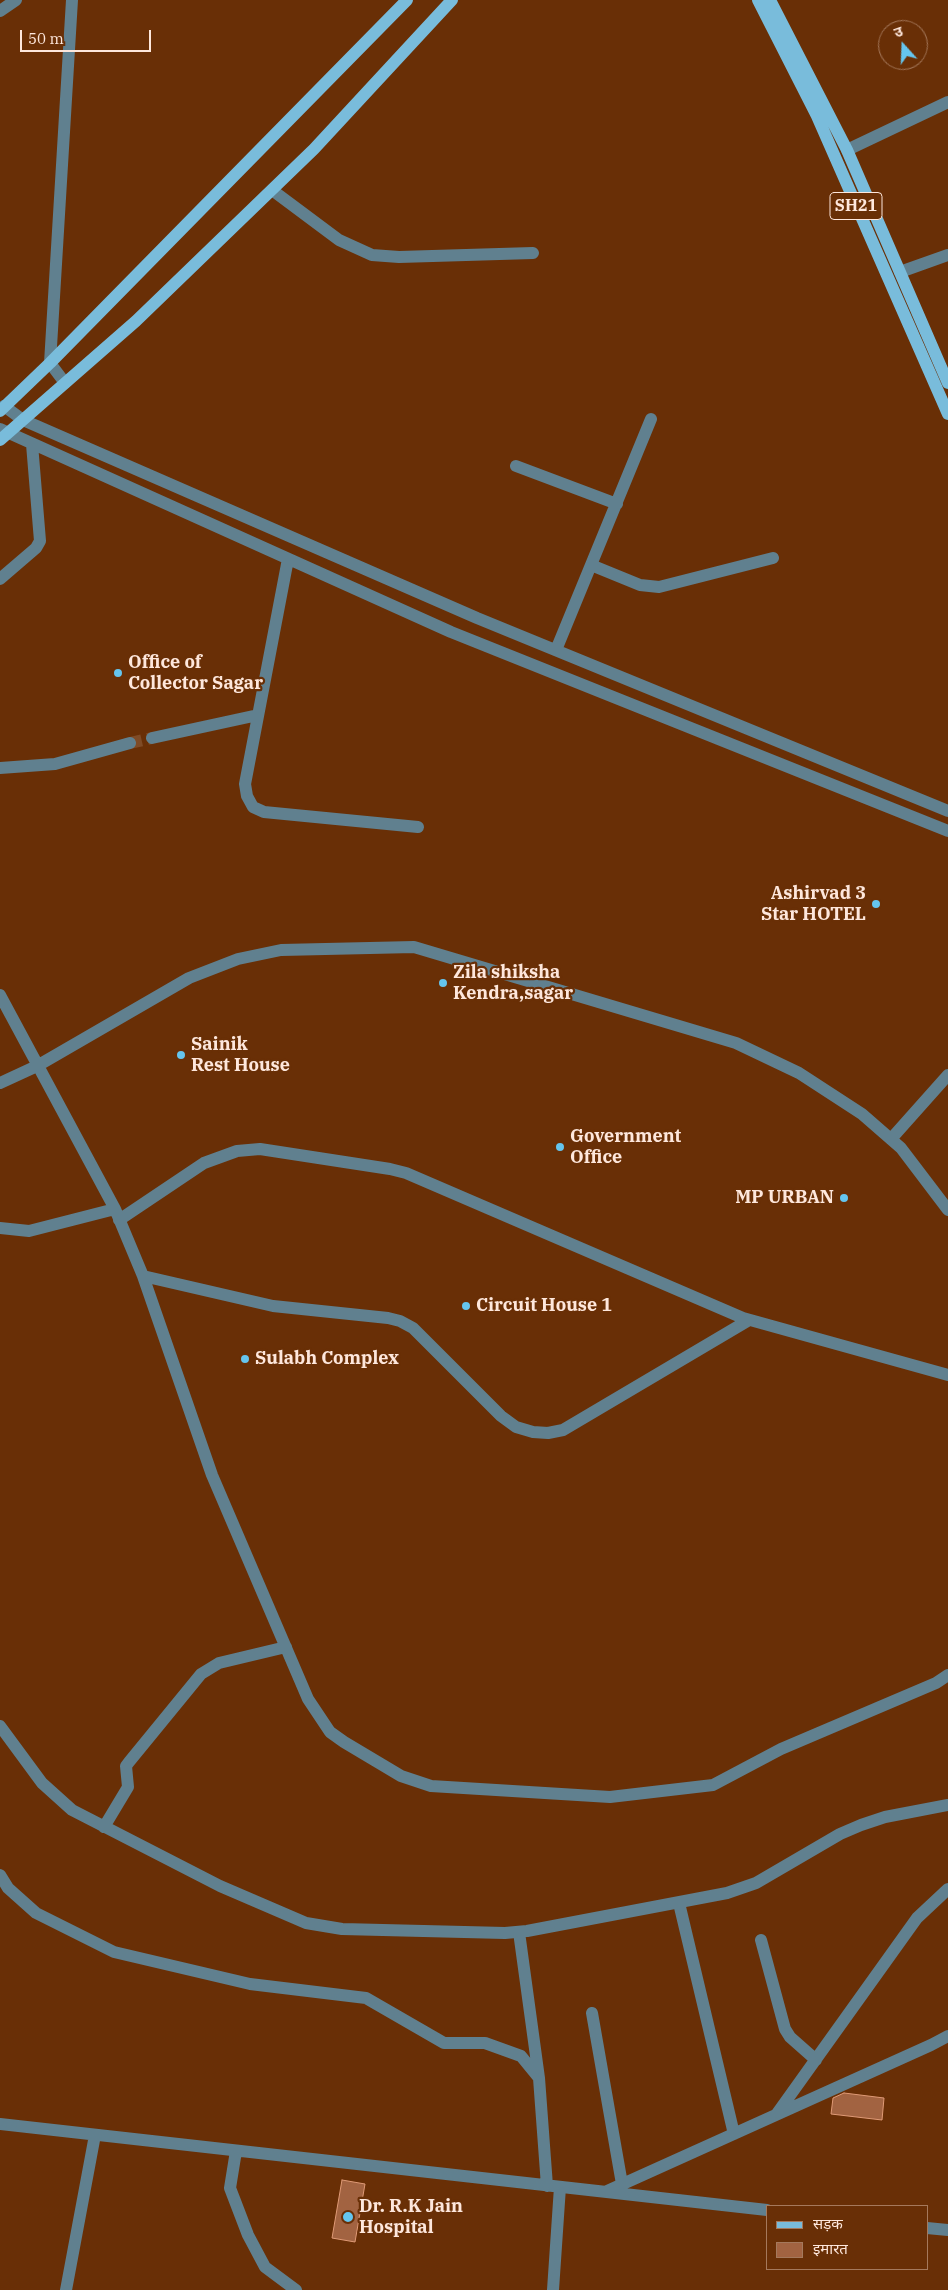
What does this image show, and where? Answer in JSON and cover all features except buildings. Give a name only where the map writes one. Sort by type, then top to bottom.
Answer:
[{"type":"main road","points":[[2,408],[50,363],[406,0]]},
{"type":"main road","points":[[3,434],[23,420],[136,321],[314,150],[452,0]]},
{"type":"main road","name":"SH21","points":[[758,0],[817,116],[948,414]]},
{"type":"main road","name":"SH21","points":[[770,0],[847,150],[948,383]]},
{"type":"street","points":[[0,10],[16,0]]},
{"type":"street","points":[[65,384],[50,363],[72,0]]},
{"type":"street","points":[[847,150],[948,102]]},
{"type":"street","points":[[272,190],[339,240],[355,249],[372,255],[399,257],[533,253]]},
{"type":"street","points":[[900,272],[948,255]]},
{"type":"street","points":[[2,408],[23,420],[477,618],[948,811]]},
{"type":"street","points":[[556,650],[651,419]]},
{"type":"street","points":[[3,434],[32,444],[451,632],[948,831]]},
{"type":"street","points":[[0,579],[36,548],[40,540],[32,444]]},
{"type":"street","points":[[516,466],[617,504]]},
{"type":"street","points":[[591,565],[640,585],[659,588],[773,558]]},
{"type":"street","points":[[288,559],[245,784],[247,796],[253,806],[264,812],[418,827]]},
{"type":"street","points":[[152,738],[258,715]]},
{"type":"street","points":[[0,768],[55,764],[130,743]]},
{"type":"street","points":[[0,1083],[37,1066],[189,978],[238,959],[281,950],[414,946],[736,1043],[799,1073],[862,1114],[901,1148],[948,1210]]},
{"type":"street","points":[[0,995],[117,1215],[143,1276],[212,1475],[308,1699],[330,1732],[401,1776],[431,1786],[610,1797],[704,1787],[722,1782],[781,1749],[936,1683],[948,1675]]},
{"type":"street","points":[[890,1139],[948,1075]]},
{"type":"street","points":[[0,1228],[30,1231],[117,1215],[204,1164],[237,1151],[260,1149],[380,1167],[406,1173],[749,1320],[948,1375]]},
{"type":"street","points":[[143,1276],[273,1306],[388,1318],[400,1321],[414,1328],[501,1416],[516,1426],[540,1433],[563,1430],[749,1320]]},
{"type":"street","points":[[104,1827],[128,1787],[126,1766],[201,1674],[219,1663],[286,1647]]},
{"type":"street","points":[[0,1726],[30,1769],[56,1797],[72,1810],[220,1886],[306,1923],[342,1929],[519,1932],[679,1903],[743,1889],[840,1834],[861,1825],[885,1817],[948,1805]]},
{"type":"street","points":[[0,1875],[8,1888],[36,1913],[114,1952],[250,1984],[366,1998],[444,2042],[485,2043],[521,2056],[539,2078]]},
{"type":"street","points":[[776,2115],[917,1918],[948,1889]]},
{"type":"street","points":[[679,1903],[734,2134]]},
{"type":"street","points":[[519,1932],[539,2078],[547,2186]]},
{"type":"street","points":[[761,1940],[785,2029],[790,2037],[816,2060]]},
{"type":"street","points":[[592,2013],[622,2184]]},
{"type":"street","points":[[604,2192],[948,2036]]},
{"type":"street","points":[[0,2124],[766,2210]]},
{"type":"street","points":[[66,2290],[95,2135]]},
{"type":"street","points":[[236,2151],[230,2188],[248,2235],[265,2267],[296,2290]]},
{"type":"street","points":[[553,2290],[560,2187]]},
{"type":"street","points":[[928,2228],[948,2230]]},
{"type":"tunnel","points":[[130,743],[152,738]]},
{"type":"place","name":"Office of Collector Sagar","points":[[118,673]]},
{"type":"place","name":"Ashirvad 3 Star HOTEL","points":[[876,904]]},
{"type":"place","name":"Zila shiksha Kendra,sagar","points":[[443,983]]},
{"type":"place","name":"Sainik Rest House","points":[[181,1055]]},
{"type":"place","name":"Government Office","points":[[560,1147]]},
{"type":"place","name":"MP URBAN","points":[[844,1198]]},
{"type":"place","name":"Circuit House 1","points":[[466,1306]]},
{"type":"place","name":"Sulabh Complex","points":[[245,1359]]},
{"type":"place","name":"Dr. R.K Jain Hospital","points":[[348,2217]]}]
